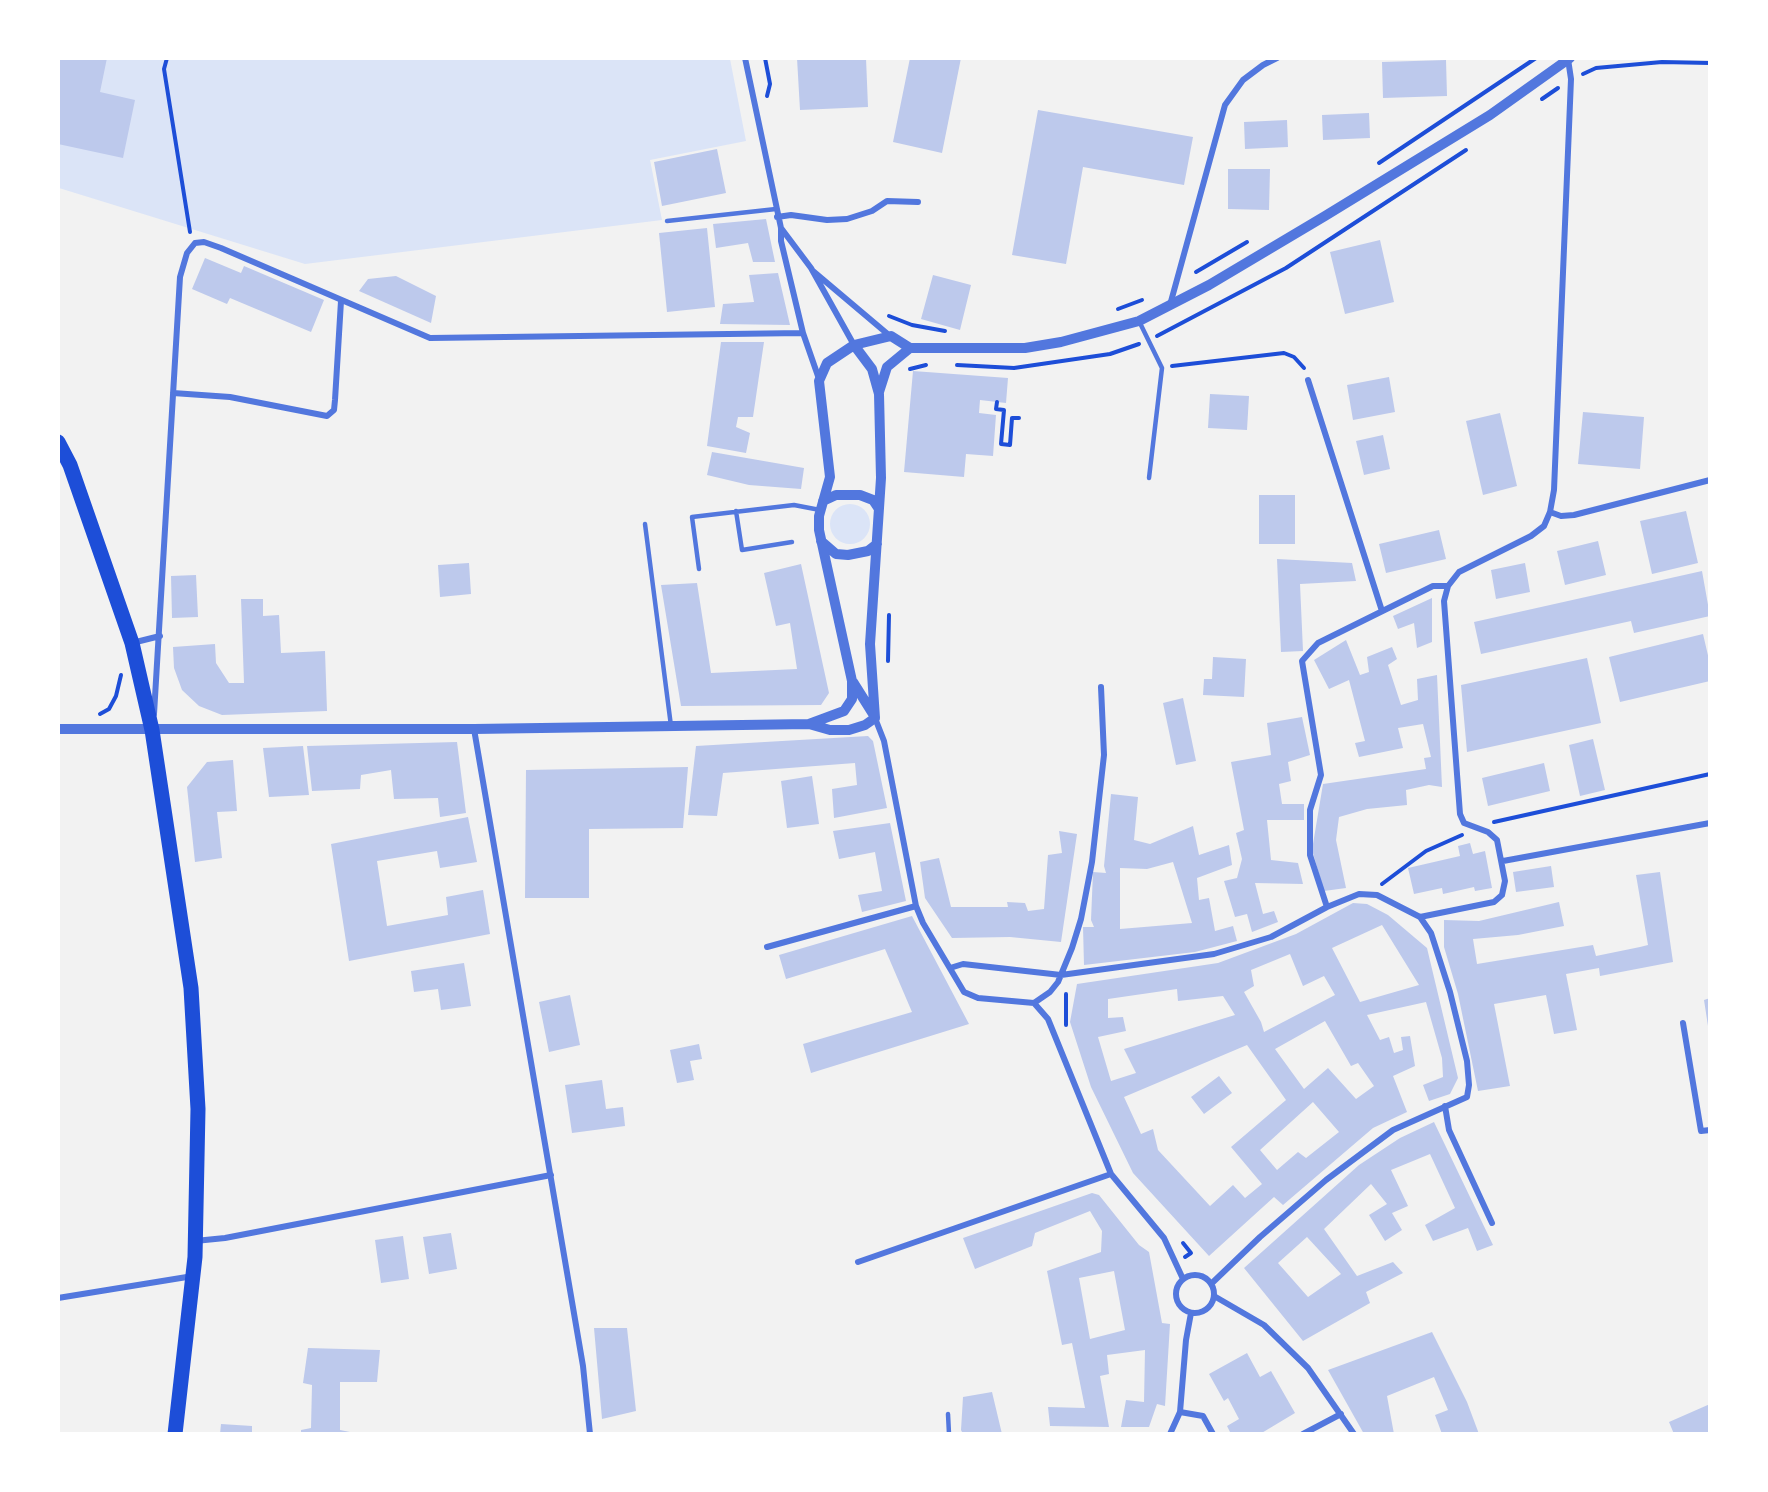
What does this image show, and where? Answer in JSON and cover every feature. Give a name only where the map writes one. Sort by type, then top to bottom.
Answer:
[{"type":"main road","points":[[58,442],[69,465],[132,643],[152,730],[191,988],[198,1109],[195,1241],[175,1434]]},
{"type":"street","points":[[745,58],[781,228],[811,268],[854,345],[872,369],[879,394],[881,477],[870,644],[875,718]]},
{"type":"street","points":[[1170,306],[1225,105],[1243,80],[1277,58]]},
{"type":"street","points":[[811,268],[891,336],[910,348],[1025,348],[1061,342],[1139,321],[1170,306],[1325,216],[1490,115],[1569,59],[1571,79],[1554,490],[1550,512],[1544,526],[1531,536],[1459,572],[1448,586],[1444,616],[1460,814],[1464,823],[1494,835],[1503,861],[1505,881],[1502,895],[1494,902],[1420,917]]},
{"type":"street","points":[[777,217],[790,214],[826,220],[847,219],[872,211],[887,201],[918,202]]},
{"type":"street","points":[[781,228],[781,241],[803,333],[819,381],[830,477],[821,505],[819,530],[852,681],[850,706],[844,711],[809,724]]},
{"type":"street","points":[[152,730],[160,636],[180,277],[187,253],[195,243],[204,242],[221,248],[341,301],[430,338],[442,340],[803,333]]},
{"type":"street","points":[[173,393],[230,397],[327,416],[333,410],[335,400],[341,301]]},
{"type":"street","points":[[819,381],[827,363],[854,345],[891,336]]},
{"type":"street","points":[[879,394],[887,367],[910,348]]},
{"type":"street","points":[[1308,380],[1382,611]]},
{"type":"street","points":[[1550,512],[1562,516],[1574,515],[1710,480]]},
{"type":"street","points":[[821,505],[836,495],[860,495],[873,500],[879,509]]},
{"type":"street","points":[[821,541],[836,554],[848,555],[868,551],[877,544]]},
{"type":"street","points":[[1327,908],[1310,855],[1310,810],[1321,775],[1302,661],[1318,643],[1433,586],[1448,586]]},
{"type":"street","points":[[132,643],[160,636]]},
{"type":"street","points":[[852,681],[875,718],[884,741],[916,906],[950,968],[964,992],[971,997],[1034,1003],[1055,987],[1060,975],[1075,938],[1092,862],[1104,755],[1101,687]]},
{"type":"street","points":[[58,729],[474,729],[809,724],[830,730],[849,730],[865,725],[875,718]]},
{"type":"street","points":[[474,729],[583,1366],[590,1434]]},
{"type":"street","points":[[1503,861],[1710,824]]},
{"type":"street","points":[[950,968],[963,964],[1060,975],[1214,954],[1271,937],[1359,894],[1369,893],[1389,900],[1420,917],[1431,933],[1450,992],[1467,1061],[1469,1085],[1467,1097],[1393,1130],[1336,1173],[1260,1237],[1211,1284]]},
{"type":"street","points":[[767,947],[916,906]]},
{"type":"street","points":[[1034,1003],[1048,1019],[1111,1174],[1164,1238],[1183,1279],[1176,1296],[1181,1307],[1191,1313],[1209,1308],[1214,1296],[1207,1279],[1195,1275],[1183,1279]]},
{"type":"street","points":[[1683,1023],[1701,1131],[1710,1130]]},
{"type":"street","points":[[1445,1106],[1449,1130],[1492,1223]]},
{"type":"street","points":[[858,1262],[1111,1174]]},
{"type":"street","points":[[195,1241],[225,1238],[551,1175]]},
{"type":"street","points":[[58,1298],[193,1276]]},
{"type":"street","points":[[1214,1296],[1264,1325],[1308,1368],[1354,1434]]},
{"type":"street","points":[[1170,1434],[1180,1412],[1186,1340],[1191,1313]]},
{"type":"street","points":[[1180,1412],[1203,1416],[1213,1434]]},
{"type":"street","points":[[1303,1434],[1341,1414]]},
{"type":"lane","points":[[667,221],[777,209]]},
{"type":"lane","points":[[1139,321],[1162,368],[1149,478]]},
{"type":"lane","points":[[699,569],[692,517],[794,505],[821,505]]},
{"type":"lane","points":[[736,511],[742,550],[792,542]]},
{"type":"lane","points":[[645,524],[671,726]]},
{"type":"lane","points":[[948,1414],[949,1434]]},
{"type":"path","points":[[166,58],[164,69],[187,217],[195,243]]},
{"type":"path","points":[[765,58],[771,84],[765,102]]},
{"type":"path","points":[[1372,167],[1536,58]]},
{"type":"path","points":[[1538,102],[1571,79],[1596,68],[1662,62],[1710,63]]},
{"type":"path","points":[[956,365],[1014,368],[1057,363],[1110,354],[1149,340],[1286,268],[1471,147]]},
{"type":"path","points":[[1176,284],[1250,240]]},
{"type":"path","points":[[1112,311],[1148,298]]},
{"type":"path","points":[[887,315],[912,325],[949,332]]},
{"type":"path","points":[[1162,368],[1284,353],[1303,363],[1308,380]]},
{"type":"path","points":[[903,375],[913,367],[932,364]]},
{"type":"path","points":[[997,402],[996,409],[1004,410],[1000,444],[1010,445],[1012,418],[1019,418]]},
{"type":"path","points":[[888,666],[889,609]]},
{"type":"path","points":[[92,718],[109,709],[116,696],[122,672],[138,668]]},
{"type":"path","points":[[1369,893],[1426,852],[1474,828],[1710,774]]},
{"type":"shaded area","points":[[59,59],[730,59],[746,141],[650,160],[662,220],[305,264],[59,188]]},
{"type":"shaded area","points":[[850,504],[864,510],[870,524],[864,538],[850,544],[836,538],[830,524],[836,510]]},
{"type":"building","points":[[58,58],[107,58],[100,92],[135,100],[123,158],[58,144]]},
{"type":"building","points":[[797,58],[866,58],[868,107],[800,110]]},
{"type":"building","points":[[910,58],[961,58],[942,153],[893,142]]},
{"type":"building","points":[[1446,60],[1447,96],[1383,98],[1382,62]]},
{"type":"building","points":[[1038,110],[1193,137],[1184,185],[1083,167],[1066,264],[1012,255]]},
{"type":"building","points":[[1369,113],[1370,138],[1323,140],[1322,115]]},
{"type":"building","points":[[1287,120],[1288,147],[1245,149],[1244,122]]},
{"type":"building","points":[[717,149],[726,193],[662,206],[654,162]]},
{"type":"building","points":[[1228,169],[1270,169],[1269,210],[1228,209]]},
{"type":"building","points":[[766,219],[775,262],[753,262],[748,243],[716,248],[713,224]]},
{"type":"building","points":[[707,228],[715,307],[667,312],[659,233]]},
{"type":"building","points":[[1380,240],[1394,302],[1345,314],[1330,252]]},
{"type":"building","points":[[205,258],[241,273],[244,266],[324,300],[311,332],[230,298],[227,304],[192,289]]},
{"type":"building","points":[[778,273],[790,325],[720,324],[723,304],[754,302],[749,275]]},
{"type":"building","points":[[933,275],[971,285],[960,330],[921,319]]},
{"type":"building","points":[[396,276],[436,296],[431,323],[359,291],[368,279]]},
{"type":"building","points":[[721,342],[764,342],[753,417],[738,417],[736,427],[750,433],[746,453],[707,446]]},
{"type":"building","points":[[913,371],[1008,378],[1006,403],[980,400],[979,413],[996,415],[993,456],[966,454],[964,477],[904,472]]},
{"type":"building","points":[[1389,377],[1395,412],[1353,420],[1347,385]]},
{"type":"building","points":[[1210,394],[1249,396],[1247,430],[1208,428]]},
{"type":"building","points":[[1583,412],[1644,417],[1640,469],[1578,464]]},
{"type":"building","points":[[1500,413],[1517,486],[1483,495],[1466,421]]},
{"type":"building","points":[[1383,435],[1390,469],[1364,475],[1356,441]]},
{"type":"building","points":[[712,452],[804,468],[801,489],[749,485],[707,475]]},
{"type":"building","points":[[1259,495],[1295,495],[1295,544],[1259,544]]},
{"type":"building","points":[[1686,511],[1698,563],[1652,574],[1640,521]]},
{"type":"building","points":[[1439,530],[1446,559],[1386,573],[1379,544]]},
{"type":"building","points":[[1598,541],[1606,575],[1565,585],[1557,551]]},
{"type":"building","points":[[1277,559],[1352,563],[1356,581],[1300,584],[1303,651],[1281,652]]},
{"type":"building","points":[[469,563],[471,594],[440,597],[438,565]]},
{"type":"building","points":[[1525,563],[1530,592],[1496,599],[1491,570]]},
{"type":"building","points":[[801,564],[829,693],[821,705],[681,706],[661,585],[697,583],[711,673],[797,669],[790,623],[776,626],[764,573]]},
{"type":"building","points":[[1702,571],[1710,616],[1634,633],[1631,621],[1481,654],[1474,622]]},
{"type":"building","points":[[196,575],[198,617],[172,618],[171,576]]},
{"type":"building","points":[[1432,598],[1432,642],[1417,648],[1414,623],[1398,629],[1393,616]]},
{"type":"building","points":[[241,599],[263,599],[263,616],[279,615],[281,653],[325,651],[327,711],[222,715],[199,706],[182,690],[174,668],[173,647],[215,644],[216,663],[229,683],[244,683]]},
{"type":"building","points":[[1703,634],[1710,664],[1710,681],[1620,702],[1609,657]]},
{"type":"building","points":[[1346,640],[1360,675],[1369,672],[1367,657],[1392,647],[1397,659],[1388,665],[1401,705],[1418,700],[1417,679],[1437,675],[1442,787],[1429,785],[1406,790],[1407,805],[1367,809],[1339,817],[1336,840],[1346,888],[1324,891],[1312,850],[1323,784],[1426,769],[1424,758],[1431,757],[1423,724],[1398,728],[1403,748],[1359,757],[1355,743],[1365,741],[1349,680],[1329,689],[1314,660]]},
{"type":"building","points":[[1213,657],[1246,659],[1244,697],[1203,695],[1204,679],[1212,679]]},
{"type":"building","points":[[1587,658],[1601,723],[1467,752],[1461,685]]},
{"type":"building","points":[[1183,698],[1196,761],[1176,765],[1163,703]]},
{"type":"building","points":[[1302,717],[1310,755],[1288,762],[1291,781],[1279,784],[1282,804],[1304,804],[1304,820],[1267,820],[1271,860],[1298,863],[1303,884],[1255,883],[1263,914],[1274,911],[1278,922],[1252,932],[1247,914],[1235,917],[1224,881],[1237,878],[1242,859],[1236,833],[1244,830],[1231,762],[1271,755],[1267,723]]},
{"type":"building","points":[[868,736],[873,741],[887,808],[834,818],[832,789],[857,785],[855,763],[723,773],[717,816],[688,815],[696,746]]},
{"type":"building","points":[[1593,739],[1605,790],[1580,796],[1569,745]]},
{"type":"building","points":[[457,742],[466,813],[440,817],[438,798],[394,799],[391,770],[361,775],[360,789],[312,791],[307,746]]},
{"type":"building","points":[[303,746],[309,795],[269,797],[263,748]]},
{"type":"building","points":[[233,760],[237,811],[217,812],[222,858],[195,862],[187,787],[207,762]]},
{"type":"building","points":[[1544,763],[1550,791],[1488,806],[1482,778]]},
{"type":"building","points":[[688,767],[683,828],[589,829],[589,898],[525,898],[526,770]]},
{"type":"building","points":[[812,776],[819,824],[787,828],[781,781]]},
{"type":"building","points":[[1111,794],[1138,797],[1134,840],[1150,844],[1193,826],[1199,855],[1229,845],[1232,865],[1197,878],[1199,900],[1209,898],[1215,931],[1233,926],[1237,941],[1195,952],[1084,965],[1083,927],[1094,927],[1091,920],[1093,872],[1106,873],[1104,866]],"holes":[[[1173,862],[1192,923],[1120,929],[1120,868],[1147,869]]]},
{"type":"building","points":[[468,817],[477,862],[440,868],[437,851],[377,861],[387,926],[448,915],[446,897],[483,890],[490,934],[349,961],[331,844]]},
{"type":"building","points":[[890,823],[906,901],[862,912],[858,895],[882,891],[875,852],[839,859],[833,831]]},
{"type":"building","points":[[1059,831],[1077,834],[1061,942],[1010,937],[952,938],[925,898],[920,862],[939,858],[951,907],[1008,907],[1007,902],[1025,903],[1028,911],[1044,909],[1048,855],[1062,853]]},
{"type":"building","points":[[1470,843],[1473,854],[1485,851],[1492,888],[1475,891],[1474,887],[1443,894],[1442,888],[1414,894],[1408,868],[1460,856],[1458,846]]},
{"type":"building","points":[[1551,866],[1554,887],[1516,892],[1513,872]]},
{"type":"building","points":[[1660,872],[1673,962],[1600,976],[1599,968],[1566,974],[1577,1030],[1554,1034],[1546,995],[1494,1004],[1510,1086],[1478,1091],[1458,994],[1444,947],[1444,920],[1479,921],[1559,902],[1564,926],[1518,935],[1473,939],[1477,964],[1593,945],[1596,956],[1640,947],[1648,945],[1636,875]]},
{"type":"building","points":[[1353,903],[1367,904],[1388,915],[1427,948],[1458,1078],[1450,1094],[1429,1101],[1423,1085],[1443,1077],[1442,1058],[1426,1002],[1367,1015],[1380,1040],[1389,1037],[1394,1053],[1403,1050],[1401,1037],[1410,1036],[1415,1066],[1393,1076],[1407,1112],[1373,1128],[1283,1205],[1274,1197],[1209,1256],[1133,1173],[1091,1087],[1070,1022],[1077,984],[1218,963],[1296,934]],"holes":[[[1382,925],[1419,985],[1360,1002],[1332,948]],[[1290,954],[1303,986],[1324,976],[1335,995],[1264,1032],[1244,992],[1254,986],[1251,970]],[[1177,989],[1178,1001],[1223,996],[1235,1015],[1124,1049],[1136,1073],[1111,1081],[1098,1037],[1126,1031],[1123,1017],[1108,1018],[1108,999]],[[1325,1021],[1351,1066],[1358,1063],[1374,1086],[1356,1099],[1328,1068],[1304,1089],[1275,1049]],[[1247,1045],[1286,1100],[1231,1147],[1262,1184],[1245,1198],[1233,1185],[1210,1206],[1158,1150],[1153,1129],[1141,1134],[1124,1097]],[[1313,1102],[1339,1132],[1306,1158],[1298,1152],[1277,1170],[1260,1150]]]},
{"type":"building","points":[[912,916],[969,1024],[811,1073],[803,1044],[912,1012],[885,949],[786,979],[779,955]]},
{"type":"building","points":[[464,963],[471,1006],[441,1010],[438,989],[414,992],[411,971]]},
{"type":"building","points":[[570,995],[580,1045],[549,1052],[539,1002]]},
{"type":"building","points":[[1710,998],[1710,1026],[1708,1026],[1704,1000]]},
{"type":"building","points":[[699,1044],[702,1059],[690,1061],[694,1080],[677,1083],[670,1050]]},
{"type":"building","points":[[1219,1076],[1232,1093],[1204,1114],[1191,1097]]},
{"type":"building","points":[[602,1080],[606,1109],[623,1107],[625,1126],[572,1133],[565,1085]]},
{"type":"building","points":[[1434,1122],[1493,1245],[1477,1251],[1468,1228],[1433,1241],[1425,1225],[1455,1208],[1430,1154],[1391,1170],[1408,1206],[1392,1213],[1402,1230],[1385,1241],[1369,1215],[1387,1204],[1371,1184],[1324,1229],[1357,1276],[1393,1262],[1403,1273],[1366,1292],[1370,1303],[1303,1341],[1244,1268],[1359,1165],[1400,1138]],"holes":[[[1307,1237],[1341,1274],[1308,1297],[1278,1263]]]},
{"type":"building","points":[[1092,1193],[1099,1195],[1139,1245],[1149,1252],[1162,1323],[1170,1324],[1165,1406],[1157,1404],[1149,1427],[1121,1427],[1126,1400],[1144,1402],[1145,1350],[1107,1355],[1109,1374],[1100,1376],[1109,1427],[1050,1426],[1048,1407],[1085,1408],[1072,1343],[1062,1345],[1047,1271],[1101,1252],[1102,1231],[1090,1211],[1035,1233],[1032,1246],[975,1269],[963,1238]],"holes":[[[1114,1271],[1125,1330],[1090,1339],[1079,1278]]]},
{"type":"building","points":[[451,1233],[457,1269],[429,1274],[423,1237]]},
{"type":"building","points":[[403,1236],[409,1279],[381,1283],[375,1240]]},
{"type":"building","points":[[594,1328],[627,1328],[636,1411],[602,1419]]},
{"type":"building","points":[[1432,1332],[1467,1402],[1479,1434],[1442,1434],[1435,1415],[1448,1410],[1434,1377],[1387,1396],[1394,1434],[1364,1434],[1328,1370]]},
{"type":"building","points":[[308,1348],[380,1350],[377,1382],[340,1382],[340,1430],[360,1434],[301,1434],[301,1430],[311,1428],[312,1385],[303,1383]]},
{"type":"building","points":[[1247,1353],[1260,1377],[1271,1371],[1295,1413],[1260,1434],[1231,1434],[1227,1426],[1239,1419],[1228,1398],[1224,1401],[1209,1374]]},
{"type":"building","points":[[992,1392],[1002,1434],[963,1434],[961,1430],[963,1397]]},
{"type":"building","points":[[1710,1404],[1710,1434],[1674,1434],[1669,1422]]},
{"type":"building","points":[[221,1424],[252,1426],[252,1434],[220,1434]]}]
